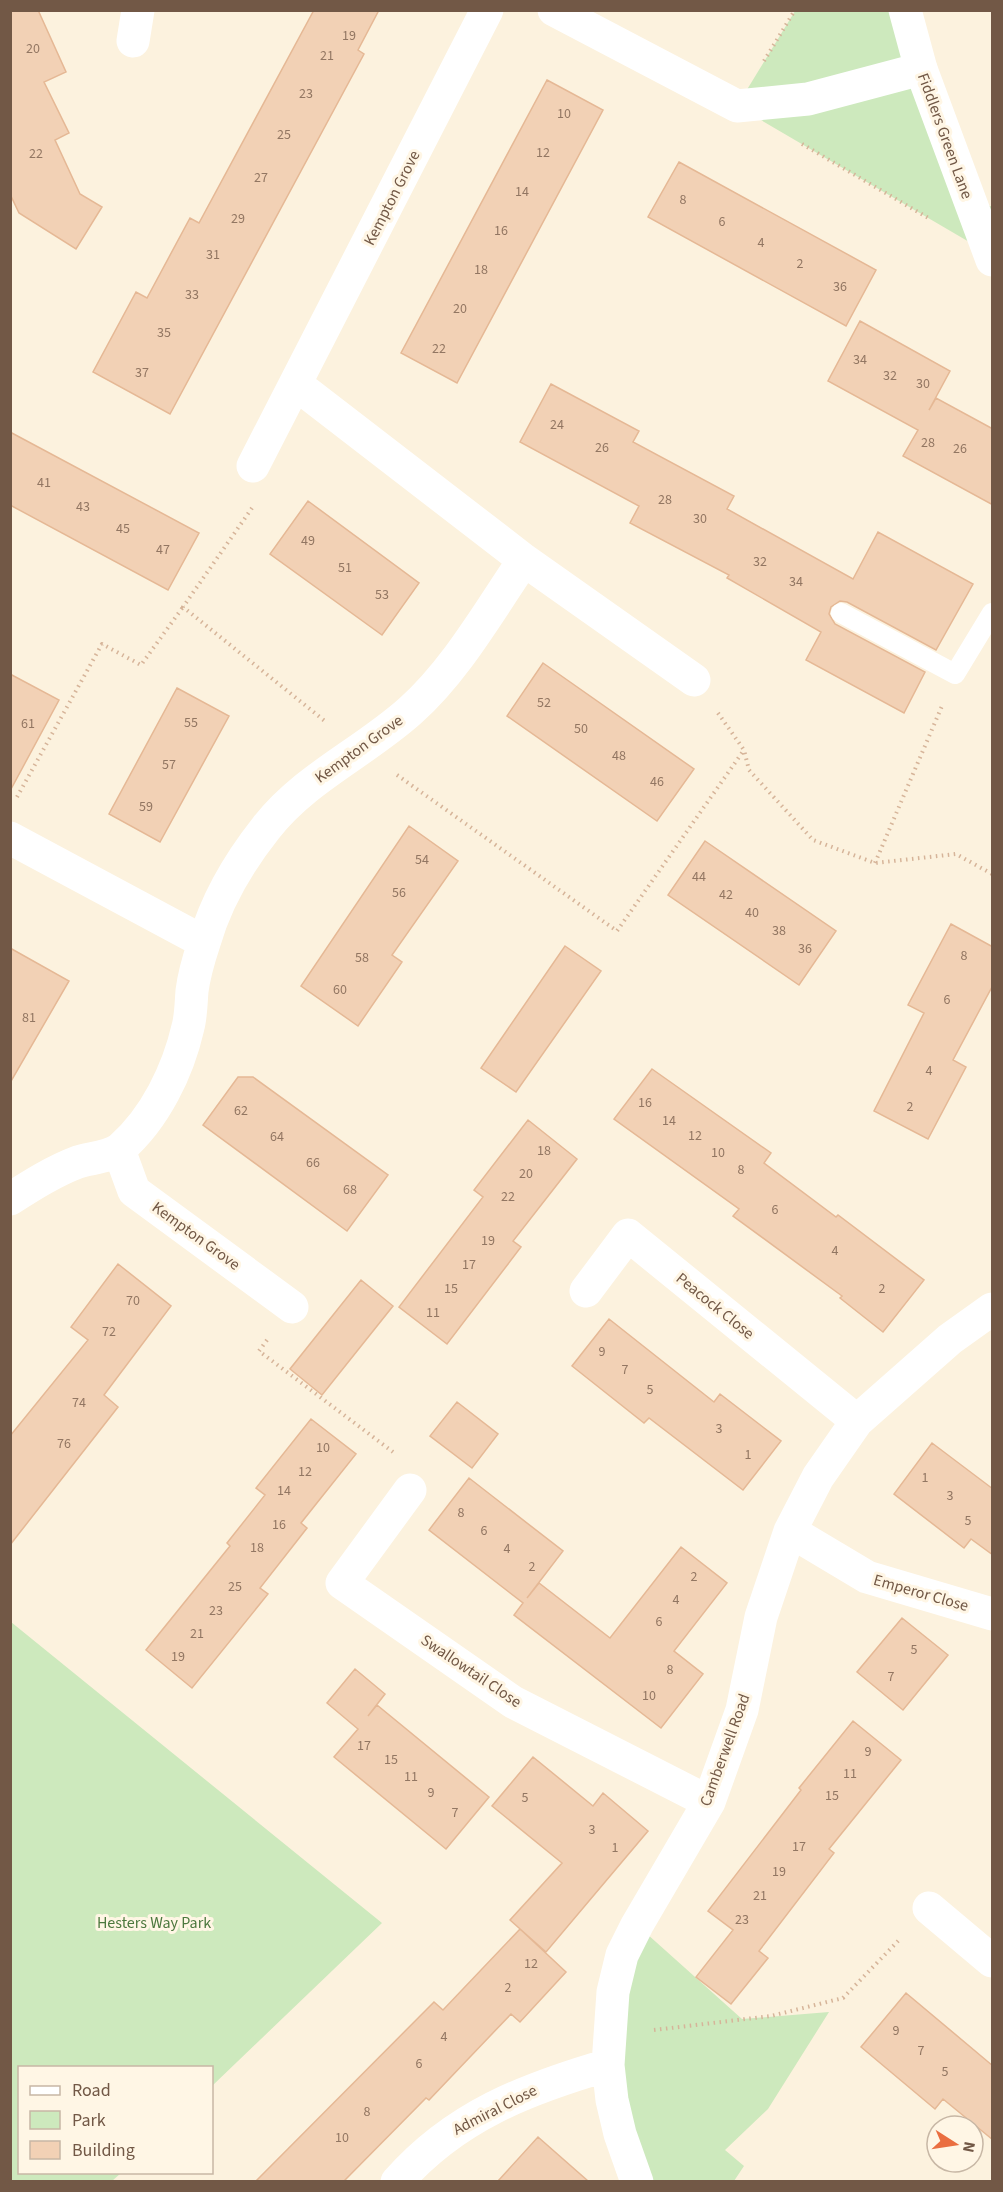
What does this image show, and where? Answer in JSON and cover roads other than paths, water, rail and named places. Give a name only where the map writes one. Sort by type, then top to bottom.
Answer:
[{"type":"street","name":"Kempton Grove","points":[[253,466],[297,385],[487,10]]},
{"type":"street","points":[[554,10],[737,106],[807,99],[921,69]]},
{"type":"street","name":"Fiddlers Green Lane","points":[[905,10],[921,69],[990,256]]},
{"type":"street","points":[[297,385],[524,560],[694,680]]},
{"type":"street","name":"Kempton Grove","points":[[292,1307],[134,1191],[119,1150],[143,1125],[162,1095],[178,1061],[189,1025],[192,988],[204,942],[221,898],[243,858],[268,825],[296,796],[404,716],[435,685],[524,560]]},
{"type":"street","points":[[10,838],[204,942]]},
{"type":"street","points":[[10,1199],[38,1180],[77,1162],[119,1150]]},
{"type":"street","name":"Peacock Close","points":[[586,1291],[628,1235],[857,1421]]},
{"type":"street","name":"Camberwell Road","points":[[637,2181],[620,2134],[608,2050],[612,1992],[622,1955],[709,1802],[742,1710],[761,1617],[790,1531],[818,1478],[857,1421],[950,1339],[993,1309]]},
{"type":"street","name":"Swallowtail Close","points":[[410,1490],[342,1583],[513,1702],[709,1802]]},
{"type":"street","name":"Emperor Close","points":[[790,1531],[867,1577],[993,1614]]},
{"type":"street","points":[[929,1908],[993,1961]]},
{"type":"street","name":"Admiral Close","points":[[397,2181],[418,2158],[460,2124],[508,2099],[557,2079],[608,2050]]},
{"type":"lane","points":[[842,613],[955,674],[993,613]]},
{"type":"park label","name":"Hesters Way Park","points":[[154,1923]]}]
